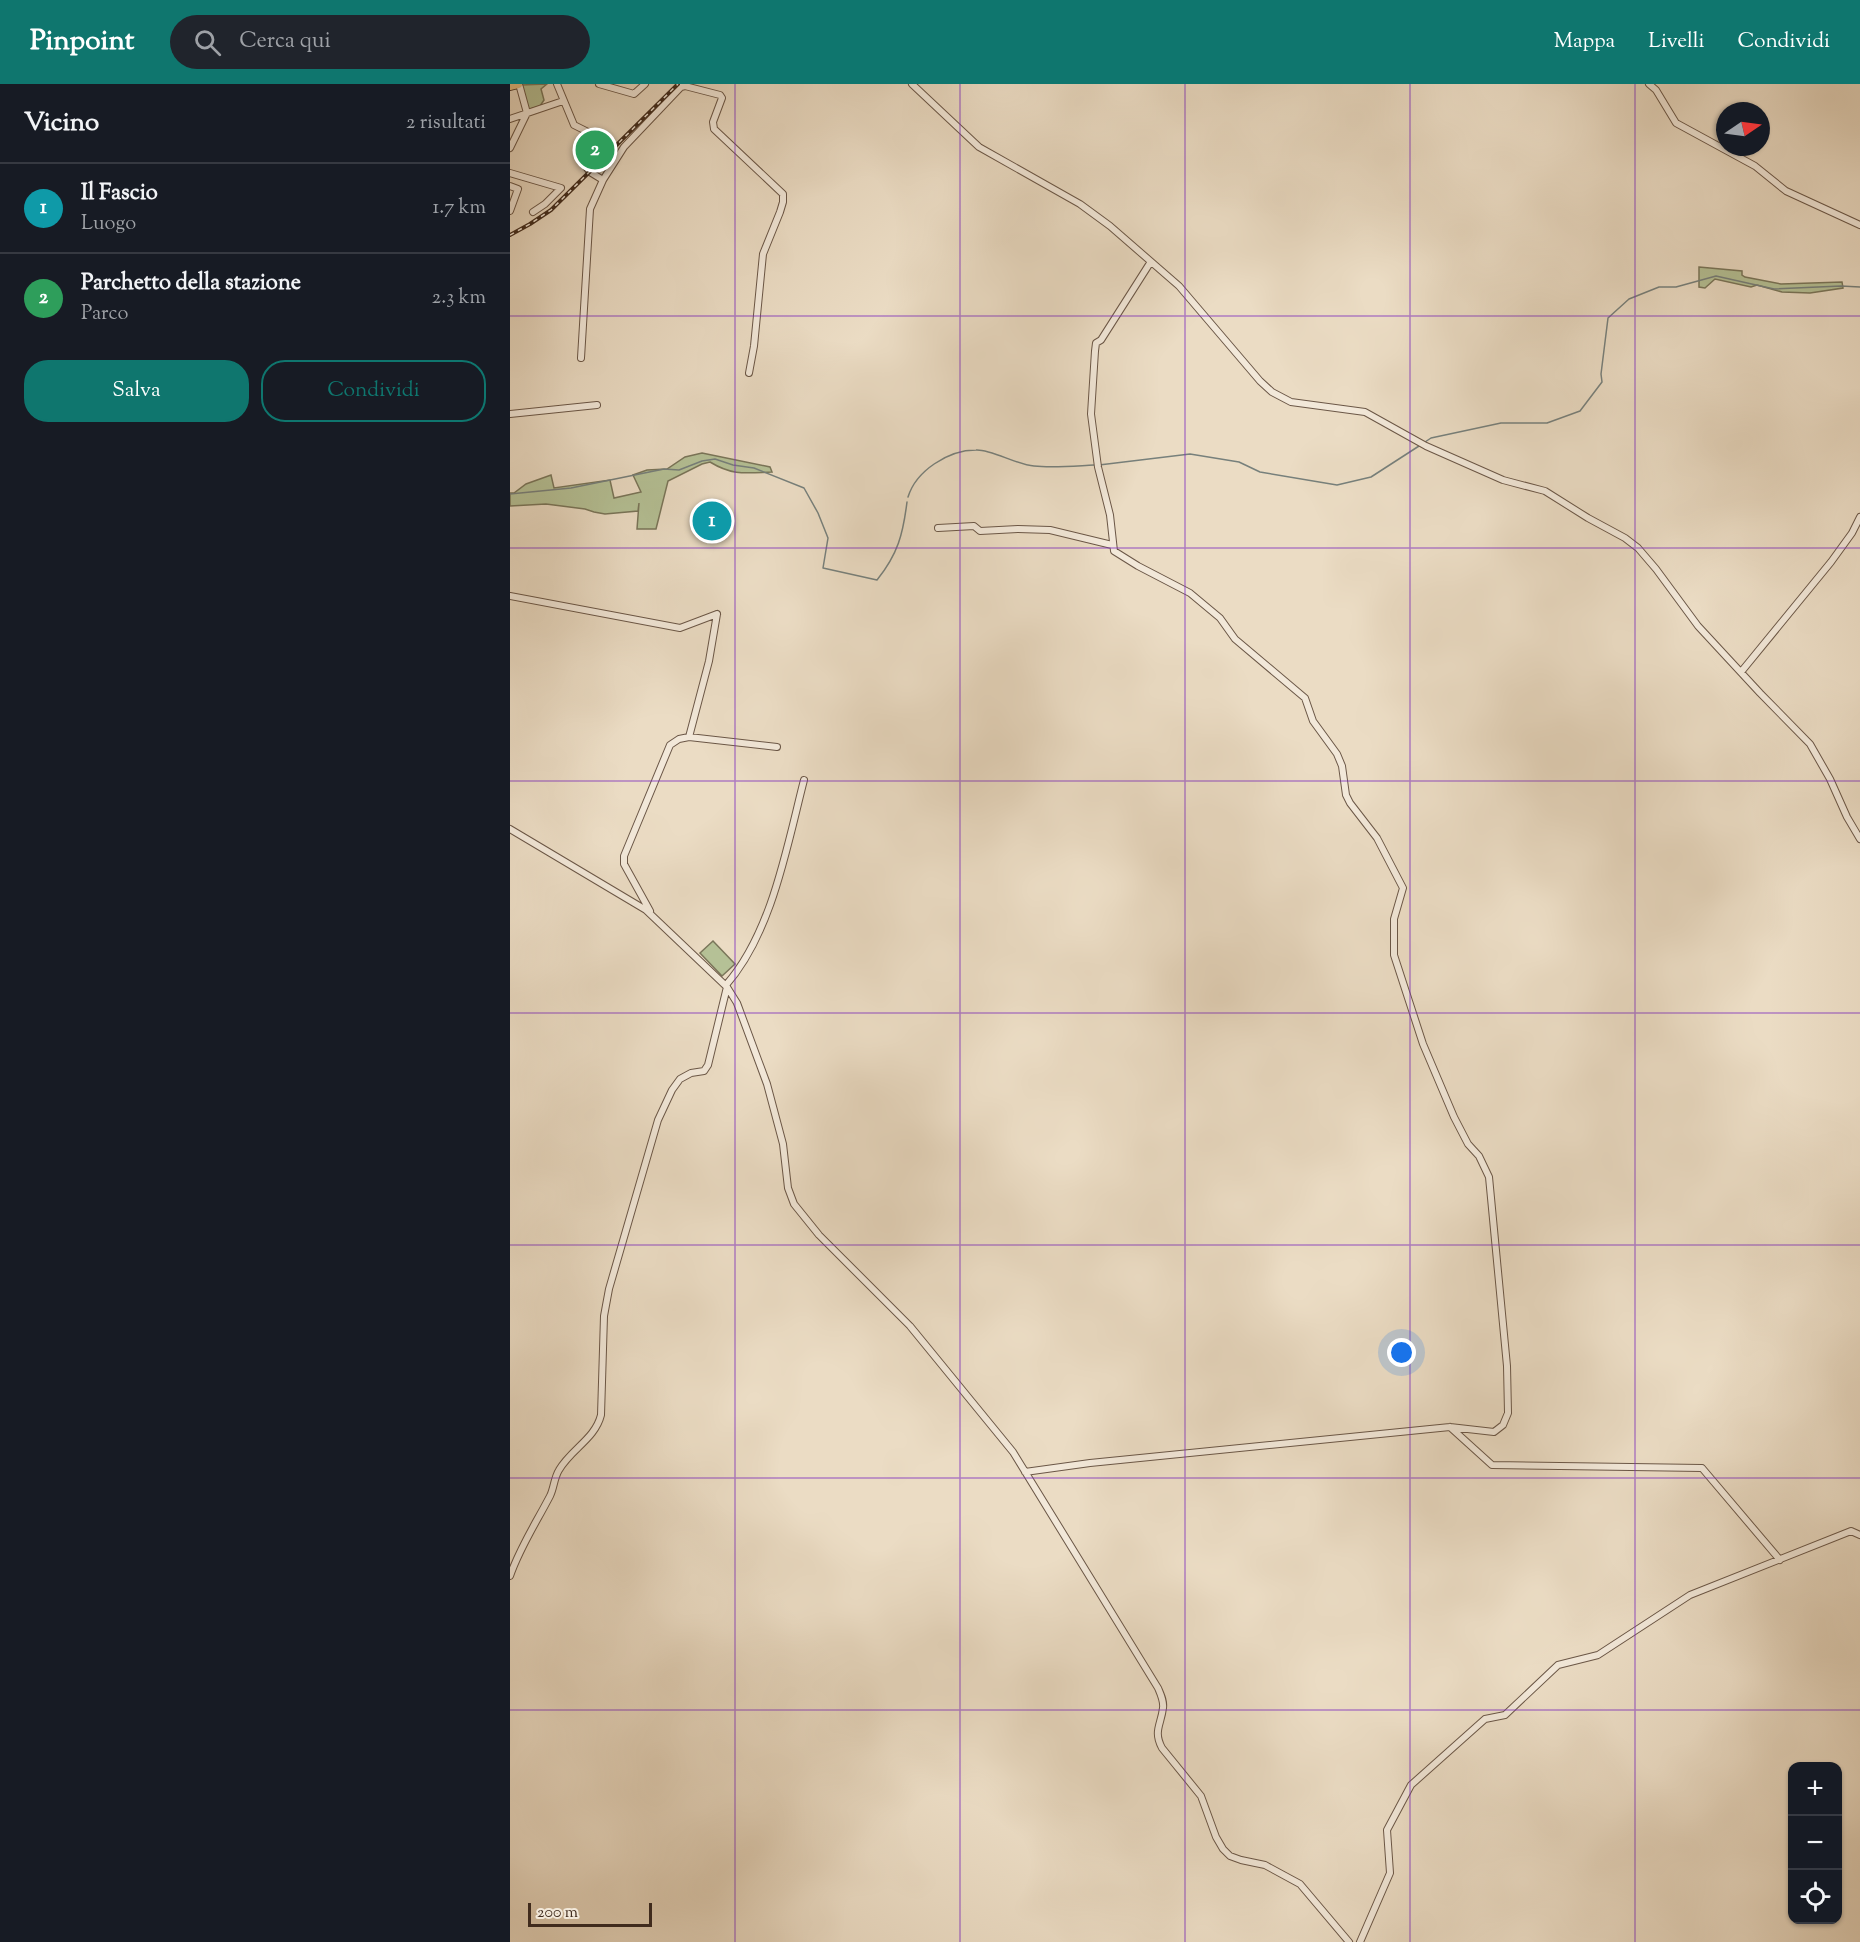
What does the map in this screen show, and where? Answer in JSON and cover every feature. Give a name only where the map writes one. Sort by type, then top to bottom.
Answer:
[{"type":"main road","points":[[510,86],[519,84]]},
{"type":"street","points":[[510,148],[527,113],[519,84]]},
{"type":"street","points":[[557,84],[574,125],[592,134],[593,138],[584,164],[590,172],[603,180]]},
{"type":"street","points":[[599,84],[634,94],[645,84]]},
{"type":"street","points":[[912,84],[979,147],[1080,204],[1110,226],[1179,286],[1272,392],[1291,402],[1365,412],[1426,446],[1503,480],[1545,491],[1638,548],[1698,626],[1810,744],[1830,779],[1846,817],[1860,839]]},
{"type":"street","points":[[1649,84],[1656,90],[1676,123],[1755,166],[1786,191],[1860,225]]},
{"type":"street","points":[[581,358],[590,208],[603,180],[624,147],[681,87],[686,86],[720,95],[722,98],[713,122],[714,129],[783,194],[780,212],[763,254],[754,346],[748,373]]},
{"type":"street","points":[[510,119],[563,101]]},
{"type":"street","points":[[510,173],[561,188],[533,212]]},
{"type":"street","points":[[510,186],[518,189],[510,211]]},
{"type":"street","points":[[1025,1472],[1090,1463],[1450,1427],[1494,1432],[1503,1425],[1508,1413],[1507,1366],[1489,1177],[1479,1156],[1468,1144],[1444,1096],[1423,1044],[1394,955],[1394,919],[1403,888],[1377,838],[1350,803],[1346,795],[1342,766],[1337,754],[1313,721],[1305,698],[1235,639],[1220,618],[1190,592],[1138,566],[1114,550],[1110,515],[1098,464],[1091,414],[1096,343],[1101,340],[1150,263]]},
{"type":"street","points":[[510,414],[597,405]]},
{"type":"street","points":[[1741,672],[1831,562],[1852,533],[1860,517]]},
{"type":"street","points":[[938,528],[974,526],[980,531],[1050,530],[1113,545]]},
{"type":"street","points":[[510,596],[680,628],[717,614],[709,661],[689,737]]},
{"type":"street","points":[[652,915],[624,864],[624,856],[670,745],[679,739],[689,737],[777,747]]},
{"type":"street","points":[[510,1576],[528,1534],[551,1494],[558,1470],[598,1427],[601,1415],[604,1316],[609,1289],[658,1120],[672,1090],[680,1079],[691,1073],[704,1071],[708,1065],[726,986],[759,932],[786,851],[804,780]]},
{"type":"street","points":[[510,829],[652,915],[726,986],[737,1003],[767,1084],[783,1144],[788,1188],[794,1204],[819,1235],[910,1326],[1012,1452],[1158,1688],[1163,1707],[1157,1733],[1158,1740],[1201,1796],[1216,1837],[1223,1849],[1241,1860],[1265,1865],[1300,1884],[1349,1942]]},
{"type":"street","points":[[1450,1427],[1492,1465],[1702,1468],[1780,1560]]},
{"type":"street","points":[[1360,1942],[1390,1873],[1387,1830],[1411,1785],[1485,1719],[1505,1715],[1558,1665],[1598,1655],[1690,1595],[1851,1531],[1860,1535]]},
{"type":"green space","points":[[547,84],[541,89],[544,100],[540,106],[527,110],[521,85]]},
{"type":"green space","points":[[1699,267],[1742,271],[1745,277],[1781,284],[1842,282],[1843,288],[1810,293],[1782,292],[1757,285],[1751,287],[1715,279],[1705,288],[1699,287]]},
{"type":"green space","points":[[702,453],[770,467],[772,472],[740,473],[726,470],[710,462],[702,464],[668,481],[656,529],[637,529],[639,503],[638,511],[605,514],[546,504],[510,506],[510,493],[514,493],[526,484],[551,475],[554,488],[610,480],[614,498],[641,492],[633,475],[647,470],[667,469],[685,457]]},
{"type":"green space","points":[[713,941],[735,964],[722,976],[700,953]]},
{"type":"waterway","points":[[1425,442],[1431,438],[1501,423],[1547,423],[1580,411],[1602,382],[1608,318],[1629,299],[1659,287],[1676,287],[1716,276],[1774,289],[1860,287]]},
{"type":"waterway","points":[[1099,465],[1190,454],[1239,462],[1260,472],[1337,485],[1371,477],[1419,446]]},
{"type":"waterway","points":[[908,497],[918,479],[934,464],[965,451],[982,450],[1034,466],[1094,465]]},
{"type":"waterway","points":[[510,494],[571,488],[664,469],[679,470],[702,461],[715,459],[754,468],[804,488],[818,513],[828,538],[823,568],[877,580],[895,552],[904,524],[907,502]]},
{"type":"railway","points":[[510,235],[551,210],[678,84]]},
{"type":"place","name":"Parchetto della stazione","points":[[595,150]]},
{"type":"place","name":"Il Fascio","points":[[712,521]]}]
